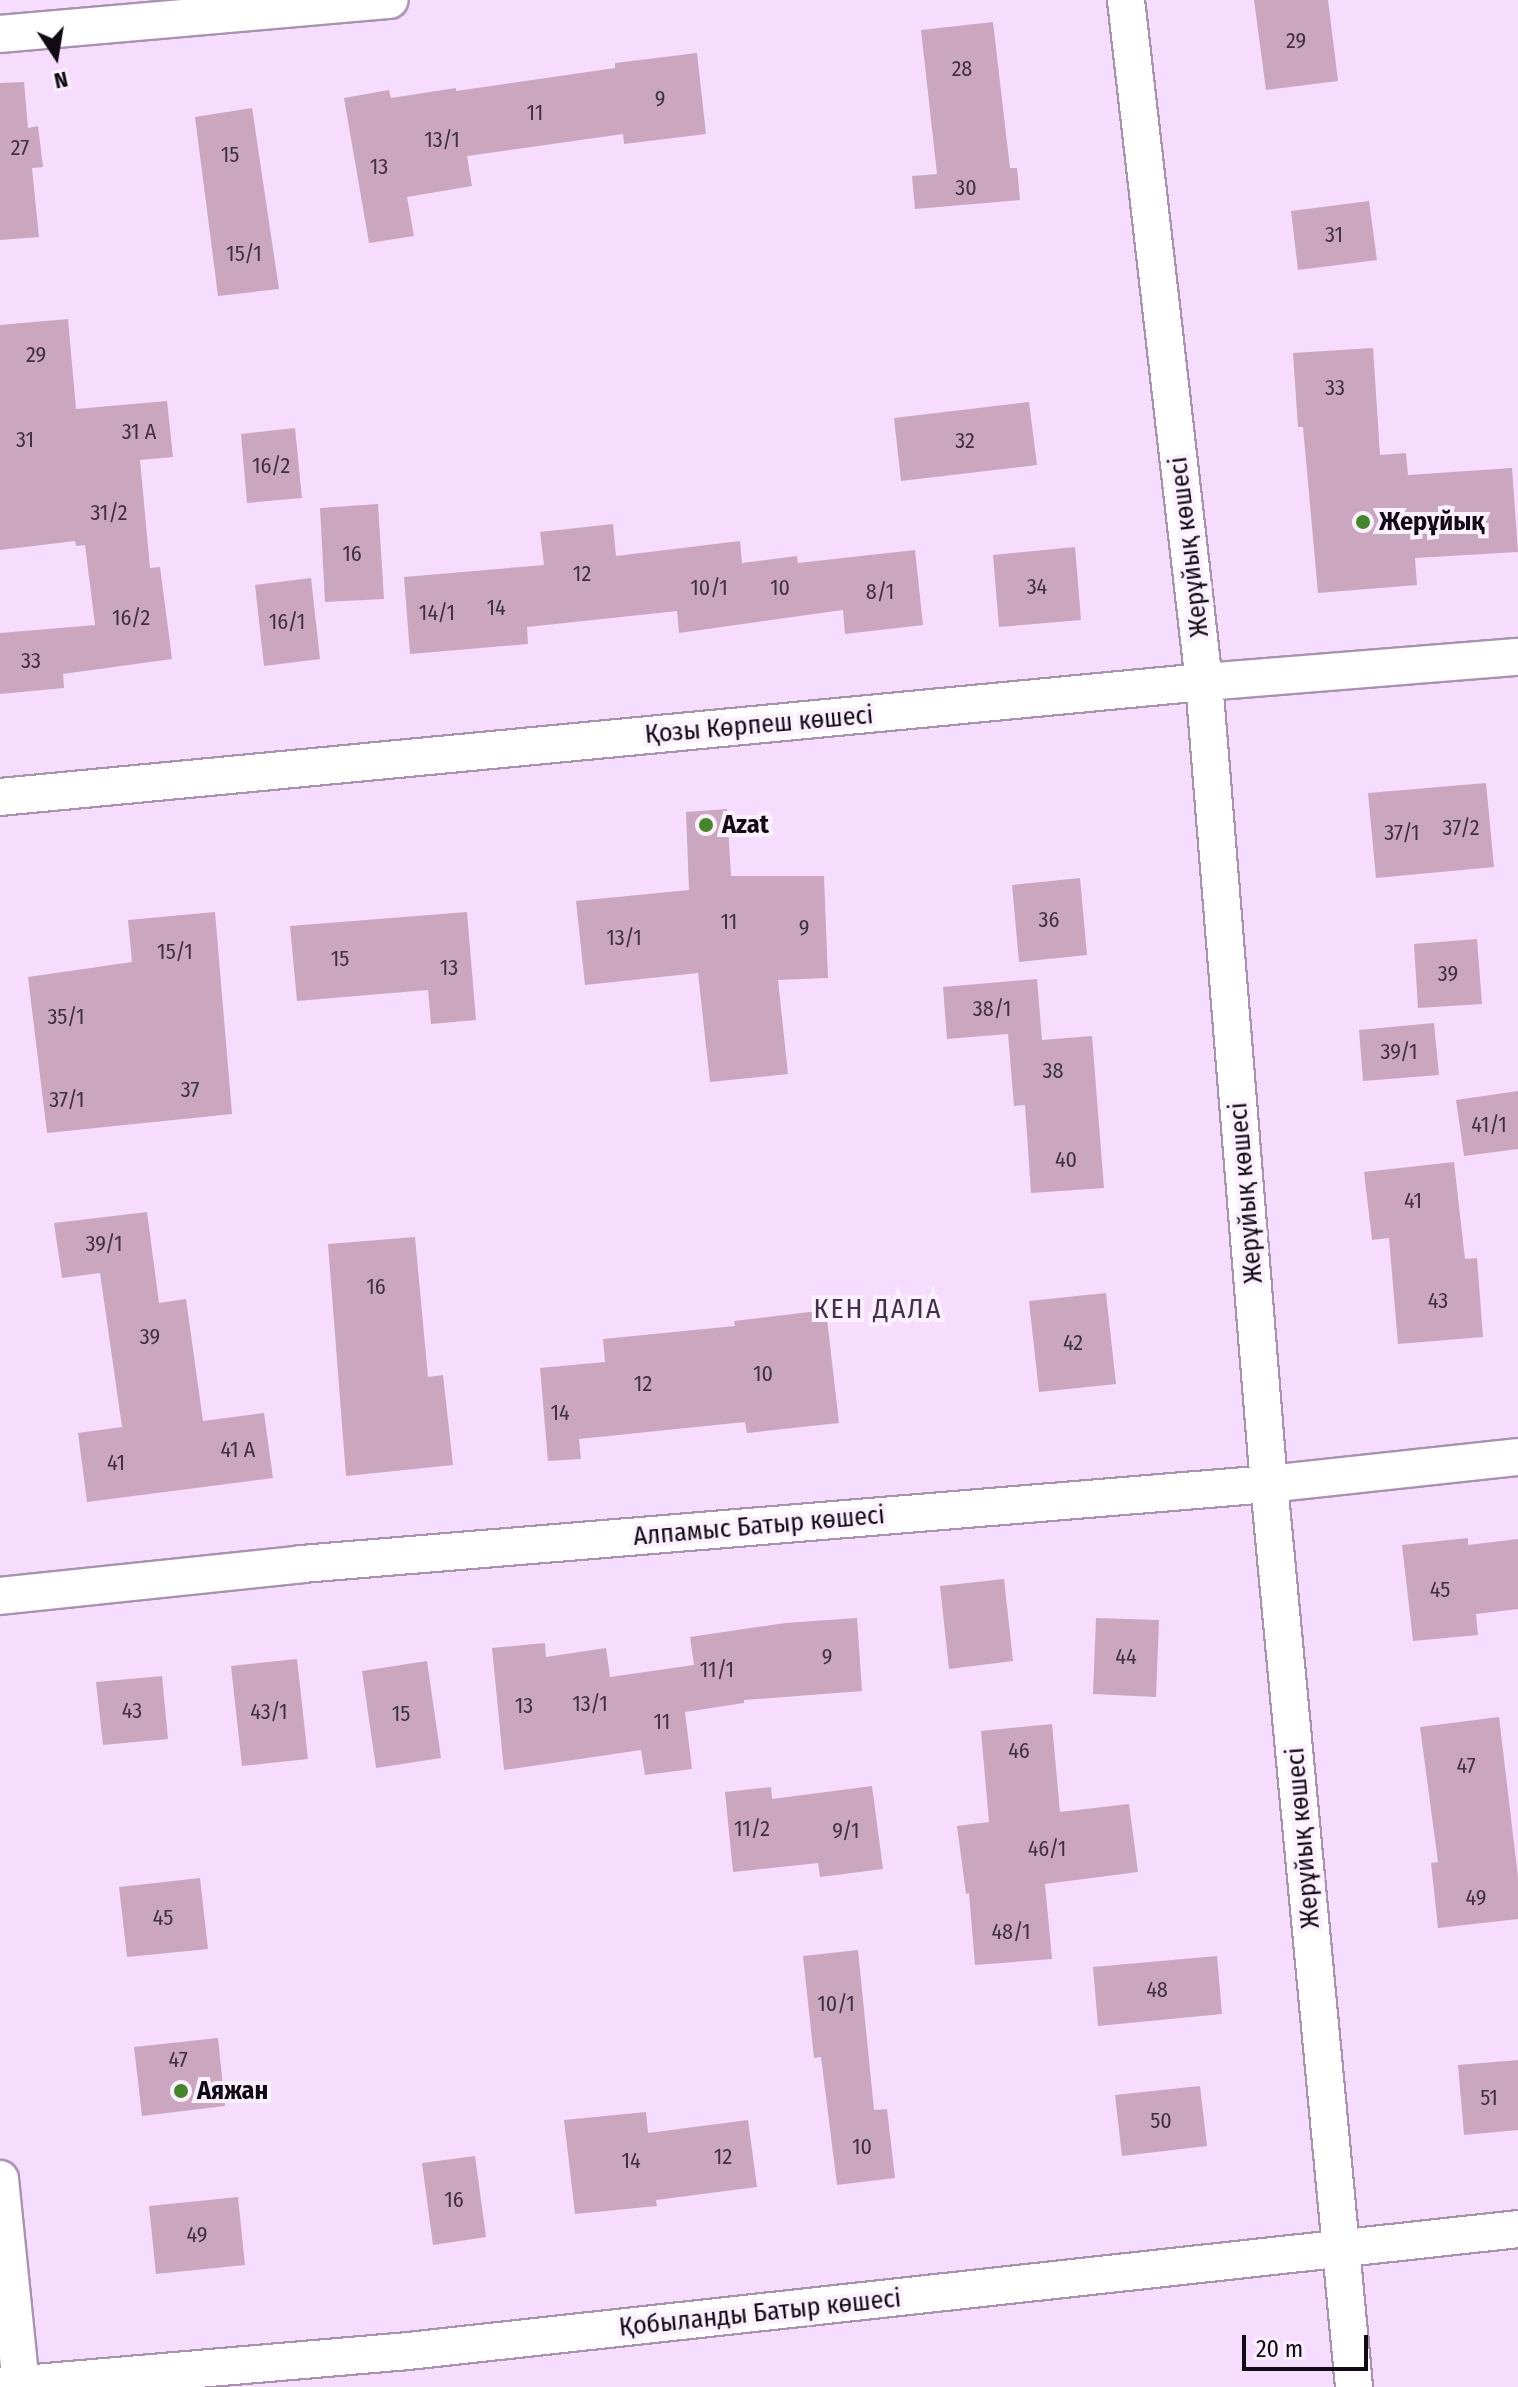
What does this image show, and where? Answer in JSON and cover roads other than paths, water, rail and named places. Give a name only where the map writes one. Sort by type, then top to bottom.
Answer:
[{"type":"street","points":[[0,34],[390,0]]},
{"type":"street","name":"Жерұйық көшесі","points":[[1126,0],[1204,682],[1269,1484],[1354,2387]]},
{"type":"street","name":"Қозы Көрпеш көшесі","points":[[0,797],[1204,682],[1518,657]]},
{"type":"street","name":"Алпамыс Батыр көшесі","points":[[0,1596],[302,1564],[1269,1484],[1518,1457]]},
{"type":"street","points":[[0,2179],[14,2385]]},
{"type":"street","name":"Қобыланды Батыр көшесі","points":[[14,2385],[399,2352],[1518,2229]]},
{"type":"place","name":"Жерұйық","points":[[1363,522]]},
{"type":"place","name":"Azat","points":[[706,825]]},
{"type":"place","name":"Аяжан","points":[[181,2091]]},
{"type":"district","name":"КЕН ДАЛА","points":[[878,1309]]}]
